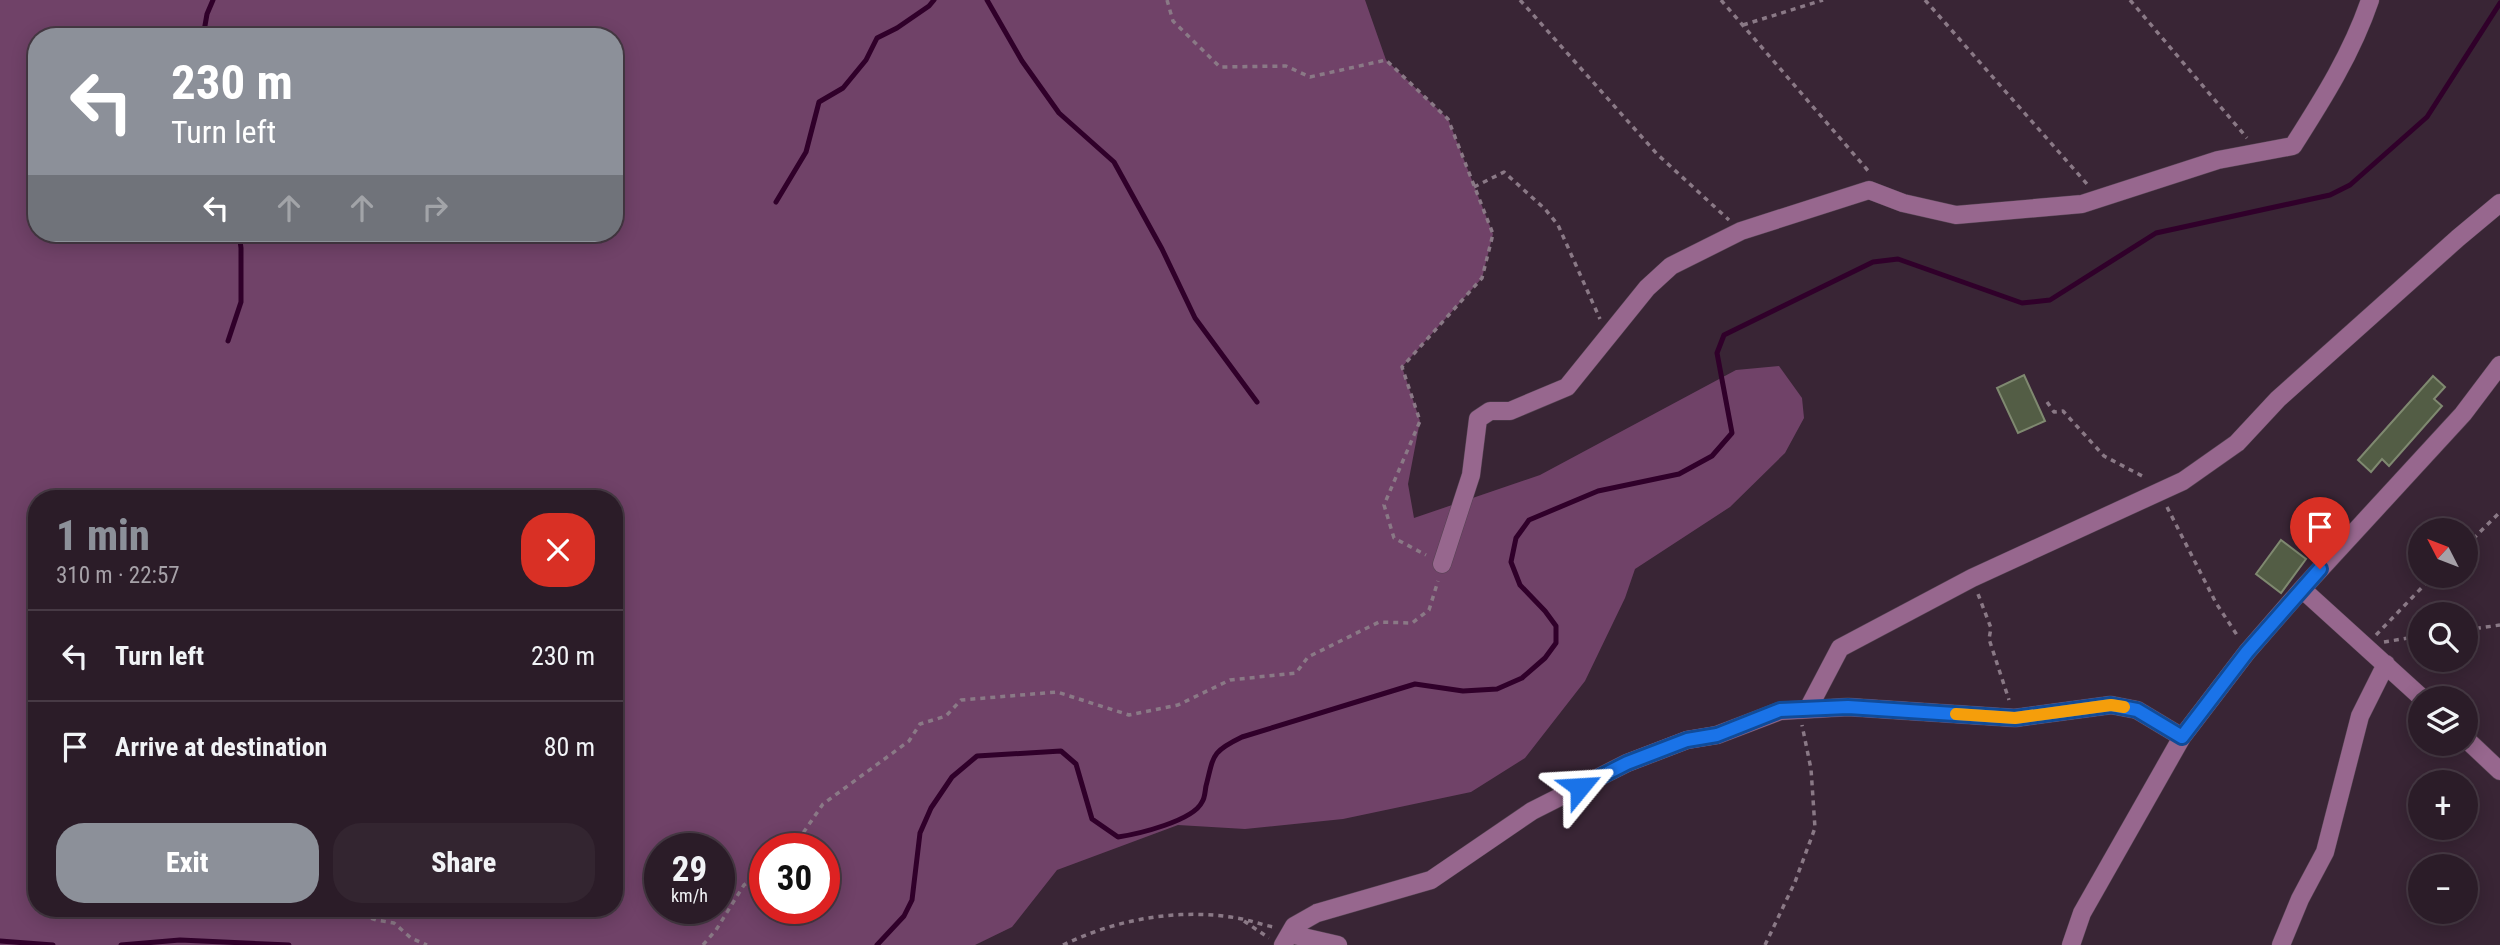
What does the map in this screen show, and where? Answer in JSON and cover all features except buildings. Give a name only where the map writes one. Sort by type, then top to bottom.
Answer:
[{"type":"street","points":[[1442,564],[1471,475],[1478,419],[1490,411],[1510,411],[1567,387],[1647,288],[1671,266],[1741,231],[1869,190],[1903,202],[1956,215],[2082,204],[2218,160],[2293,146],[2337,76],[2360,29],[2370,0]]},
{"type":"street","points":[[1804,709],[1840,648],[1972,578],[2183,481],[2237,443],[2278,399],[2458,238],[2500,204]]},
{"type":"street","points":[[2071,945],[2082,913],[2182,737],[2247,652],[2463,415],[2500,365]]},
{"type":"street","points":[[2302,589],[2409,686]]},
{"type":"street","points":[[2281,945],[2300,899],[2325,852],[2360,716],[2386,664]]},
{"type":"street","points":[[1289,935],[1317,913],[1431,880],[1532,811],[1627,763],[1687,740],[1717,735],[1780,710],[1848,707],[2015,718],[2111,705],[2137,710],[2182,737]]},
{"type":"street","points":[[2478,750],[2500,771]]},
{"type":"street","points":[[1289,935],[1338,945]]},
{"type":"path","points":[[803,833],[823,804],[909,741],[920,724],[946,716],[961,701],[1056,692],[1129,715],[1178,705],[1230,680],[1296,673],[1308,657],[1379,622],[1412,623],[1429,610],[1442,564],[1394,538],[1384,505],[1420,421],[1402,367],[1482,278],[1493,234],[1448,118],[1386,60],[1310,77],[1286,66],[1220,67],[1173,21],[1167,0]]},
{"type":"path","points":[[1520,0],[1657,154],[1741,231]]},
{"type":"path","points":[[1721,0],[1873,177],[1880,194]]},
{"type":"path","points":[[1743,25],[1823,0]]},
{"type":"path","points":[[1925,0],[2100,199]]},
{"type":"path","points":[[2130,0],[2260,153]]},
{"type":"path","points":[[1474,187],[1504,172],[1545,209],[1558,225],[1572,252],[1608,337]]},
{"type":"path","points":[[2047,402],[2054,412],[2063,411],[2104,456],[2146,479],[2159,492],[2216,603],[2247,652]]},
{"type":"path","points":[[2478,534],[2500,512]]},
{"type":"path","points":[[1972,578],[1991,628],[1989,639],[2015,718]]},
{"type":"path","points":[[2365,646],[2421,588]]},
{"type":"path","points":[[2478,628],[2500,625]]},
{"type":"path","points":[[2365,646],[2408,638]]},
{"type":"path","points":[[1765,945],[1795,882],[1815,828],[1804,709]]},
{"type":"path","points":[[703,945],[716,930],[744,884],[749,881]]},
{"type":"path","points":[[1063,945],[1082,936],[1154,916],[1192,914],[1238,918],[1272,927],[1289,935]]},
{"type":"path","points":[[368,917],[394,923],[411,938],[427,945]]},
{"type":"path","points":[[1238,918],[1264,933],[1275,945]]},
{"type":"shaded area","points":[[0,0],[1365,0],[1386,60],[1448,119],[1493,234],[1482,278],[1402,367],[1420,421],[1408,484],[1414,518],[1540,475],[1736,370],[1779,366],[1802,398],[1804,418],[1785,453],[1730,507],[1635,569],[1625,598],[1585,681],[1525,758],[1471,792],[1343,819],[1245,829],[1178,825],[1057,870],[1012,927],[975,945],[0,945]]},
{"type":"waterway","points":[[205,28],[213,0]]},
{"type":"waterway","points":[[776,202],[806,152],[819,102],[843,88],[866,60],[877,38],[897,28],[934,0]]},
{"type":"waterway","points":[[987,0],[1022,61],[1059,113],[1114,162],[1162,249],[1195,318],[1257,402]]},
{"type":"waterway","points":[[877,945],[904,916],[912,900],[920,833],[931,808],[952,777],[977,756],[1061,751],[1076,764],[1092,819],[1118,837],[1164,826],[1197,809],[1204,799],[1215,756],[1224,747],[1242,737],[1415,684],[1463,691],[1497,689],[1522,678],[1545,658],[1556,643],[1556,626],[1520,585],[1511,562],[1516,538],[1529,520],[1598,491],[1679,474],[1712,456],[1732,433],[1717,353],[1724,335],[1873,262],[1898,259],[2022,303],[2050,300],[2156,233],[2330,195],[2350,185],[2427,117],[2500,3]]},
{"type":"waterway","points":[[228,341],[241,302],[240,242]]},
{"type":"waterway","points":[[121,945],[180,940],[289,945]]},
{"type":"waterway","points":[[0,941],[53,945]]},
{"type":"slow traffic","points":[[1956,714],[2015,718],[2111,705],[2124,707]]},
{"type":"route","points":[[1580,787],[1627,763],[1687,740],[1717,735],[1780,710],[1848,707],[2015,718],[2111,705],[2137,710],[2182,737],[2247,652],[2320,569]]}]
